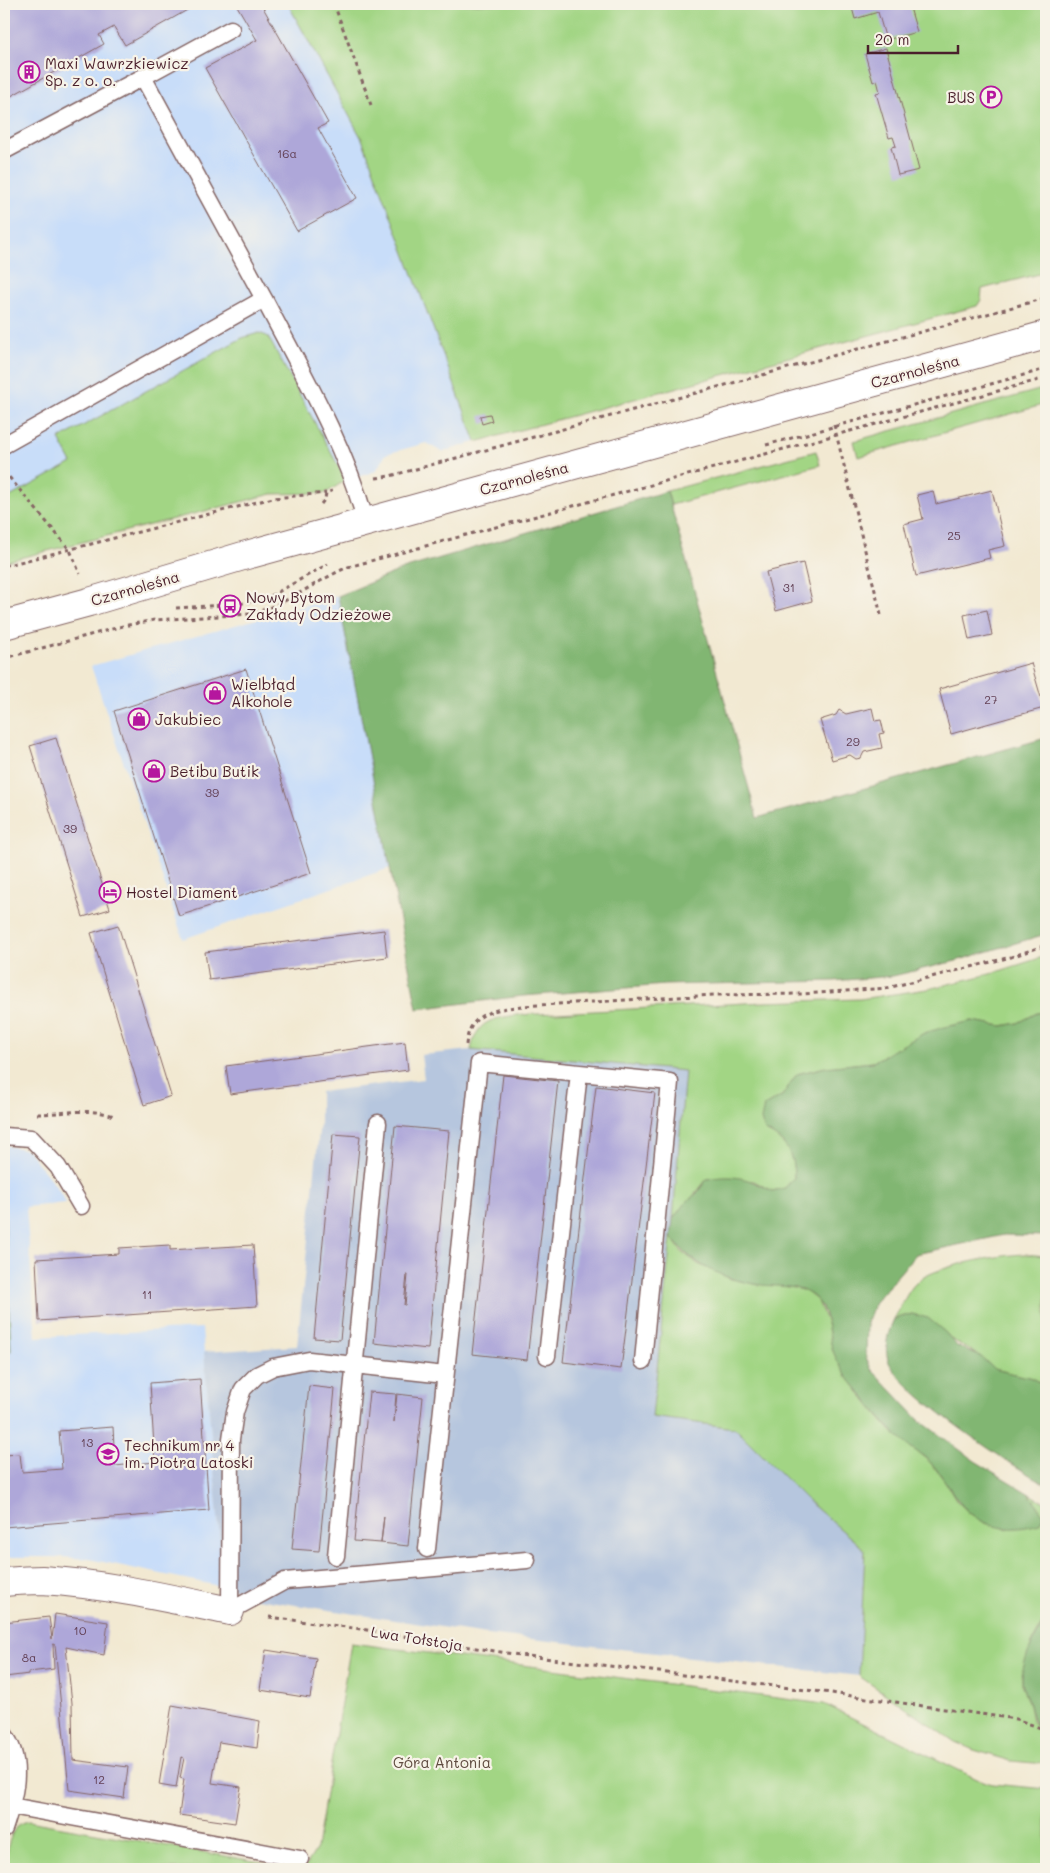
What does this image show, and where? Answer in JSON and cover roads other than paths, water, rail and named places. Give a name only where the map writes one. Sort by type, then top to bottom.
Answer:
[{"type":"street","name":"Czarnoleśna","points":[[4,625],[366,522],[1046,335]]},
{"type":"street","points":[[4,1582],[41,1580],[93,1586],[147,1594],[230,1611]]},
{"type":"lane","points":[[4,152],[231,29]]},
{"type":"lane","points":[[143,77],[327,419],[357,489],[366,522]]},
{"type":"lane","points":[[4,445],[264,299]]},
{"type":"lane","points":[[427,1549],[479,1063],[670,1082],[643,1361]]},
{"type":"lane","points":[[547,1356],[579,1073]]},
{"type":"lane","points":[[336,1556],[378,1123]]},
{"type":"lane","points":[[4,1136],[30,1138],[58,1167],[81,1206]]},
{"type":"lane","points":[[446,1376],[309,1360],[273,1367],[257,1375],[243,1390],[235,1412],[231,1439],[230,1611],[285,1581],[527,1560]]},
{"type":"lane","points":[[4,1734],[10,1743],[17,1772],[11,1806],[4,1830]]},
{"type":"lane","points":[[11,1806],[300,1859]]},
{"type":"place","name":"Maxi Wawrzkiewicz Sp. z o. o.","points":[[29,72]]},
{"type":"place","name":"BUS","points":[[991,97]]},
{"type":"place","name":"Nowy Bytom Zakłady Odzieżowe","points":[[230,606]]},
{"type":"place","name":"Wielbłąd Alkohole","points":[[215,693]]},
{"type":"place","name":"Jakubiec","points":[[139,719]]},
{"type":"place","name":"Betibu Butik","points":[[154,771]]},
{"type":"place","name":"Hostel Diament","points":[[110,892]]},
{"type":"place","name":"Technikum nr 4 im. Piotra Latoski","points":[[108,1454]]},
{"type":"park label","name":"Góra Antonia","points":[[442,1762]]}]
